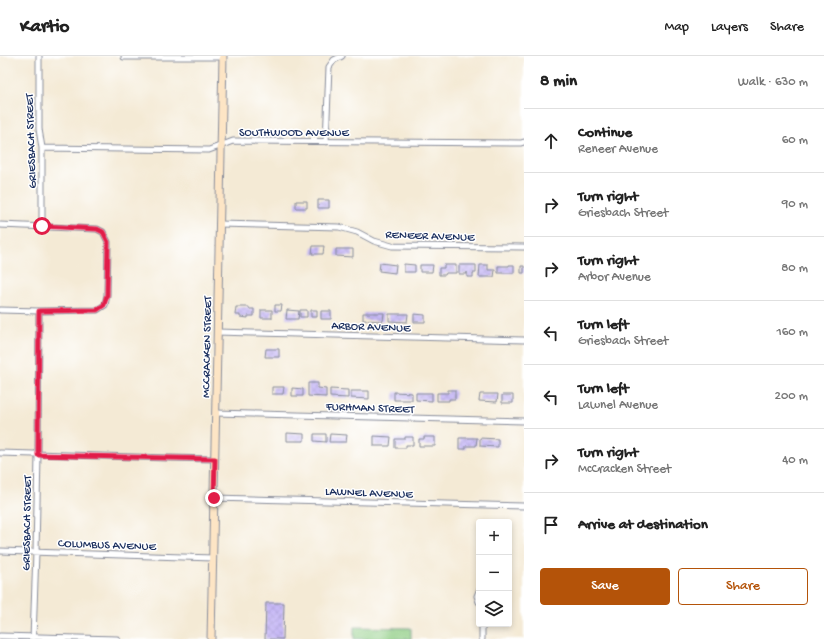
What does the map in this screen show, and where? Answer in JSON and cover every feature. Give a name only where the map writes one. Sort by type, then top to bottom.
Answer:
[{"type":"street","name":"GRIESBACH STREET","points":[[39,56],[39,129],[42,148],[42,226]]},
{"type":"street","points":[[124,57],[223,56]]},
{"type":"street","name":"MCCRACKEN STREET","points":[[211,639],[223,56]]},
{"type":"street","points":[[326,142],[329,67],[334,60],[342,56]]},
{"type":"street","name":"SOUTHWOOD AVENUE","points":[[42,148],[209,150],[233,142],[524,142]]},
{"type":"street","name":"RENEER AVENUE","points":[[219,224],[339,227],[358,232],[374,241],[392,246],[524,247]]},
{"type":"street","points":[[0,225],[97,229],[103,232],[108,242],[107,295],[104,305],[97,310],[0,310]]},
{"type":"street","name":"GRIESBACH STREET","points":[[33,638],[38,455],[39,311]]},
{"type":"street","name":"ARBOR AVENUE","points":[[217,332],[524,340]]},
{"type":"street","name":"FURHMAN STREET","points":[[216,413],[524,421]]},
{"type":"street","points":[[0,453],[215,459]]},
{"type":"street","name":"LAWNEL AVENUE","points":[[214,498],[524,506]]},
{"type":"street","name":"COLUMBUS AVENUE","points":[[0,551],[213,558]]},
{"type":"street","points":[[482,627],[482,639]]},
{"type":"street","points":[[0,636],[117,639]]},
{"type":"green space","points":[[354,627],[411,628],[411,639],[354,639]]},
{"type":"building","points":[[318,200],[329,200],[329,208],[318,208]]},
{"type":"building","points":[[296,201],[307,201],[307,208],[296,208]]},
{"type":"building","points":[[313,246],[324,246],[323,254],[312,254]]},
{"type":"building","points":[[336,249],[353,249],[353,257],[336,256]]},
{"type":"building","points":[[380,263],[396,265],[395,273],[379,271]]},
{"type":"building","points":[[404,264],[415,265],[415,272],[404,272]]},
{"type":"building","points":[[420,265],[433,265],[432,272],[420,272]]},
{"type":"building","points":[[444,265],[456,265],[456,273],[439,275],[439,268],[444,268]]},
{"type":"building","points":[[459,265],[476,265],[476,273],[473,273],[473,277],[467,277],[467,274],[459,274]]},
{"type":"building","points":[[480,265],[488,265],[488,270],[495,270],[494,277],[479,277]]},
{"type":"building","points":[[514,265],[514,273],[498,273],[498,266]]},
{"type":"building","points":[[521,266],[524,266],[524,273],[521,273]]},
{"type":"building","points":[[275,305],[282,305],[281,311],[275,311]]},
{"type":"building","points":[[236,307],[249,307],[249,309],[254,309],[254,316],[248,316],[248,318],[235,315]]},
{"type":"building","points":[[261,310],[272,310],[272,318],[261,318]]},
{"type":"building","points":[[287,310],[299,311],[298,319],[286,319]]},
{"type":"building","points":[[300,310],[307,310],[307,317],[300,317]]},
{"type":"building","points":[[311,310],[317,310],[317,317],[311,317]]},
{"type":"building","points":[[321,311],[331,311],[331,319],[321,319]]},
{"type":"building","points":[[363,313],[384,313],[383,321],[363,320]]},
{"type":"building","points":[[389,314],[408,314],[407,322],[389,321]]},
{"type":"building","points":[[414,314],[425,315],[425,322],[414,322]]},
{"type":"building","points":[[266,349],[279,349],[279,357],[265,357]]},
{"type":"building","points":[[308,383],[318,383],[318,388],[326,389],[326,397],[308,396]]},
{"type":"building","points":[[272,387],[284,387],[283,394],[272,394]]},
{"type":"building","points":[[292,388],[303,389],[303,396],[292,396]]},
{"type":"building","points":[[330,389],[348,390],[348,398],[330,397]]},
{"type":"building","points":[[448,390],[455,390],[455,399],[449,399],[449,401],[437,401],[437,393],[448,393]]},
{"type":"building","points":[[351,391],[369,391],[369,399],[351,398]]},
{"type":"building","points":[[394,392],[412,393],[412,400],[394,400]]},
{"type":"building","points":[[416,393],[432,393],[432,401],[416,400]]},
{"type":"building","points":[[480,394],[498,394],[497,402],[479,401]]},
{"type":"building","points":[[502,395],[513,395],[513,403],[502,403]]},
{"type":"building","points":[[287,433],[304,434],[304,441],[287,441]]},
{"type":"building","points":[[314,434],[326,434],[326,442],[314,441]]},
{"type":"building","points":[[330,434],[347,435],[346,442],[329,442]]},
{"type":"building","points":[[374,436],[391,437],[390,446],[374,446]]},
{"type":"building","points":[[405,437],[413,437],[413,445],[406,445],[406,448],[395,448],[395,439],[405,439]]},
{"type":"building","points":[[424,437],[435,437],[435,446],[419,446],[419,439],[424,439]]},
{"type":"building","points":[[459,438],[477,438],[476,446],[466,446],[466,449],[459,449]]},
{"type":"building","points":[[480,438],[498,439],[498,447],[480,446]]},
{"type":"building","points":[[266,603],[284,603],[283,639],[265,639]]},
{"type":"route","points":[[42,226],[97,229],[103,232],[108,242],[107,295],[104,305],[97,310],[39,311],[38,455],[215,459],[214,498]]}]
